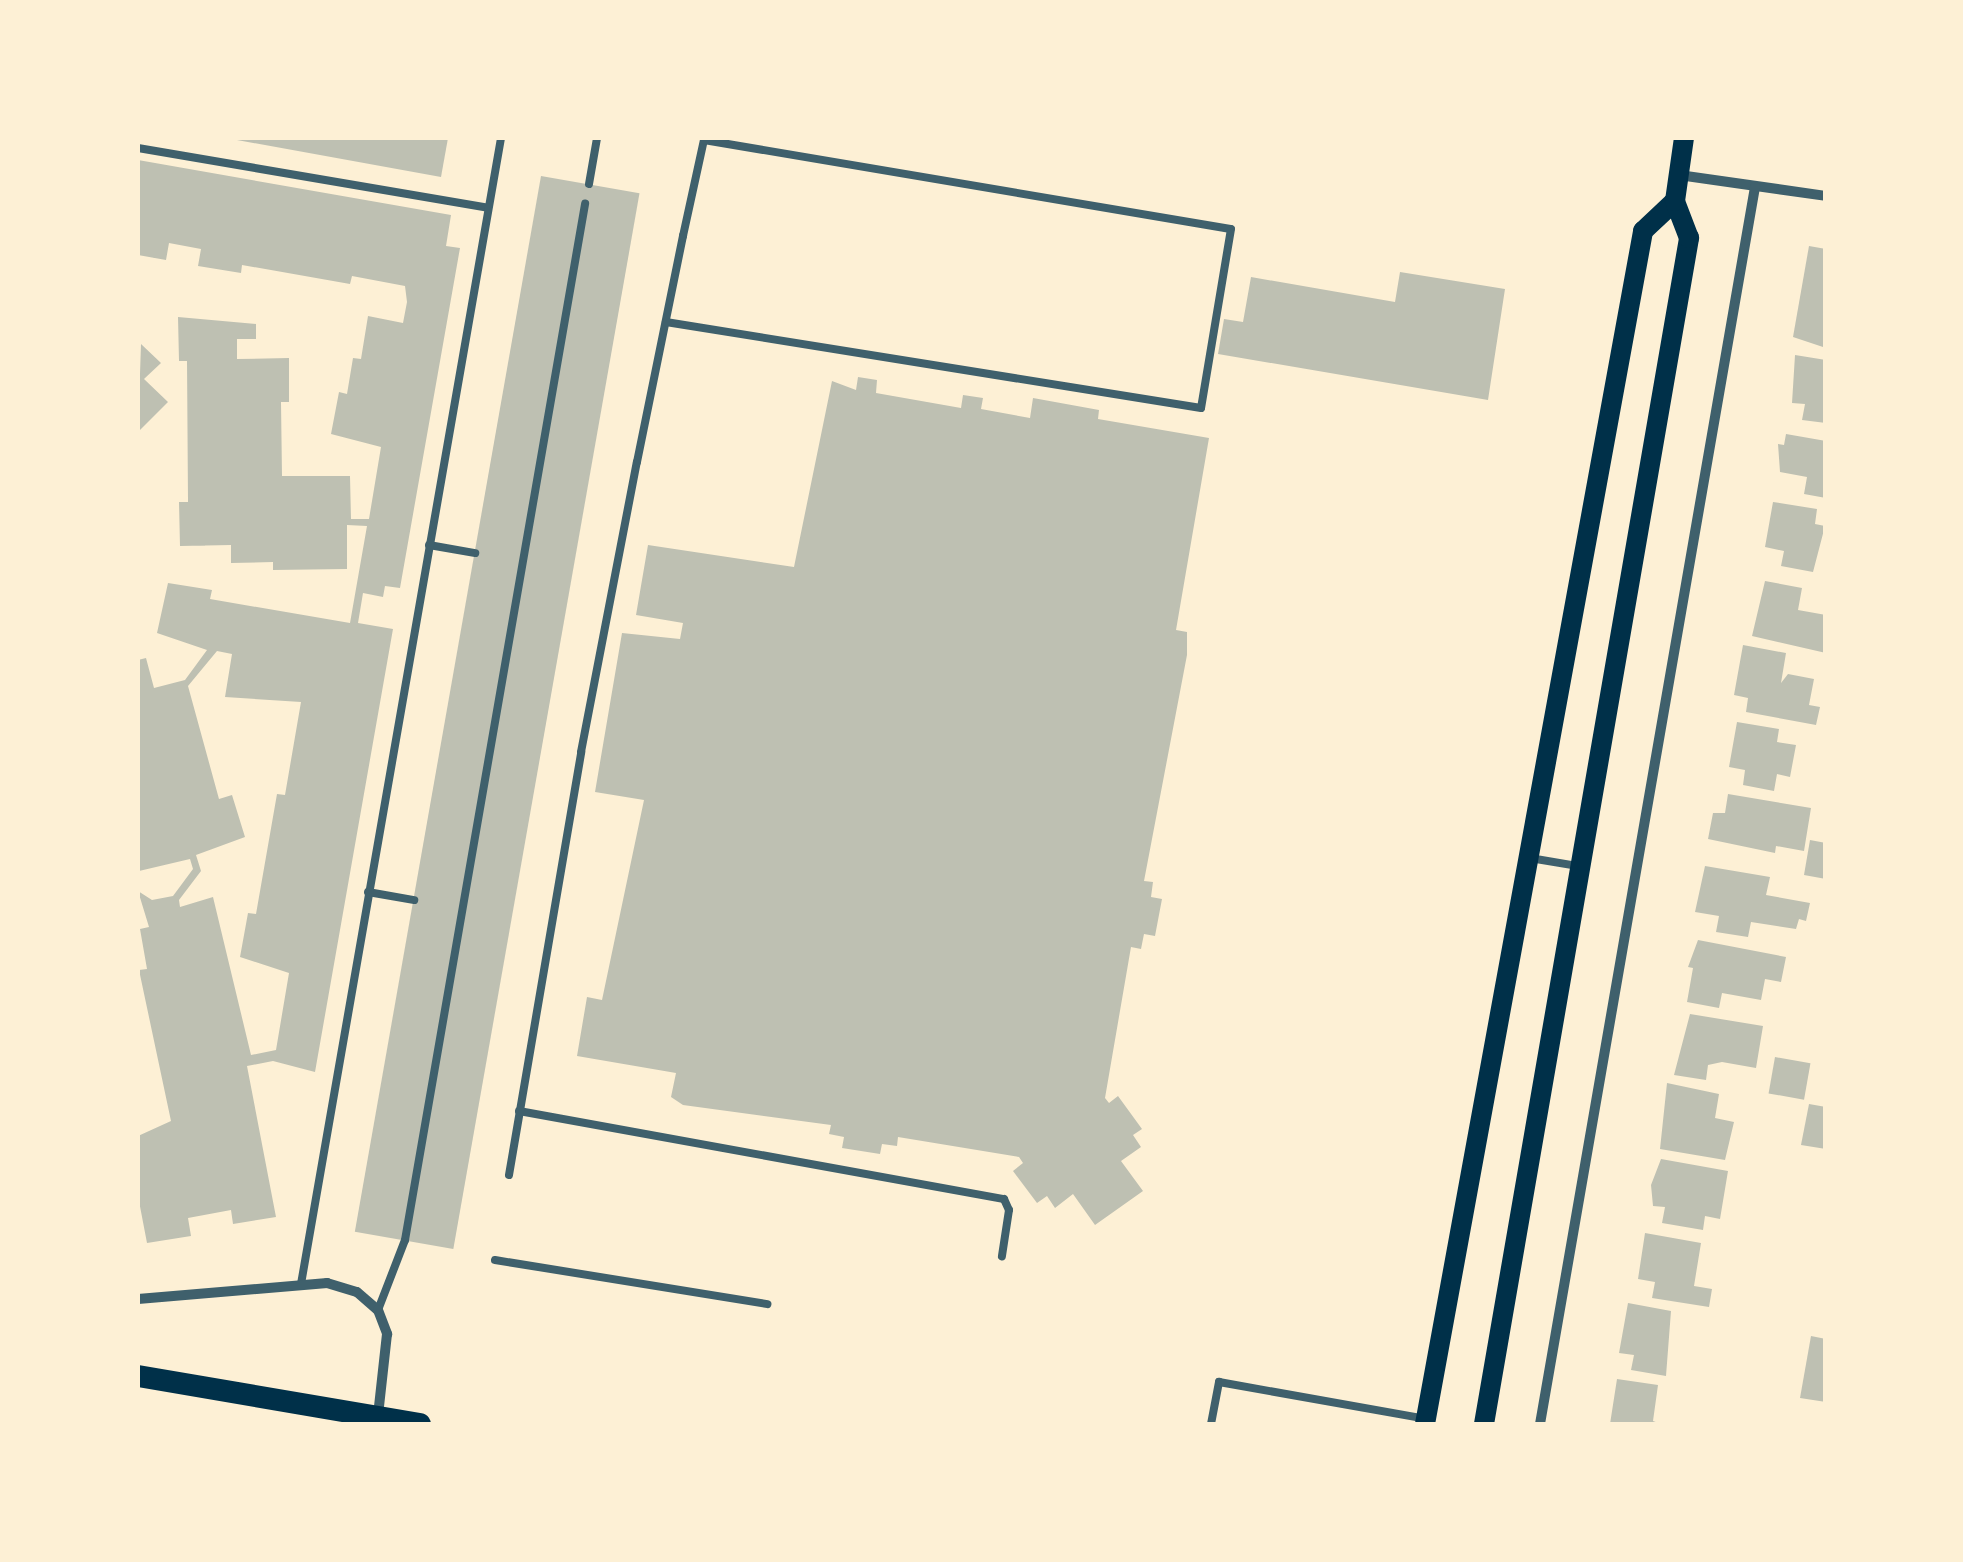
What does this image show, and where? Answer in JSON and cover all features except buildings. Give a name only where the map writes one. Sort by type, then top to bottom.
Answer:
[{"type":"main road","points":[[1484,1424],[1689,238],[1675,202],[1684,138]]},
{"type":"main road","points":[[1426,1421],[1525,857],[1643,231],[1675,202]]},
{"type":"main road","points":[[138,1376],[420,1424]]},
{"type":"street","points":[[1679,175],[1826,196]]},
{"type":"street","points":[[1540,1424],[1755,186]]},
{"type":"street","points":[[138,1298],[301,1284],[343,1286],[378,1310],[389,1344],[378,1417]]},
{"type":"lane","points":[[301,1284],[500,138]]},
{"type":"lane","points":[[589,184],[596,138]]},
{"type":"lane","points":[[508,1176],[666,322],[704,140],[1231,229],[1200,408],[666,322]]},
{"type":"lane","points":[[138,148],[488,208]]},
{"type":"lane","points":[[378,1310],[405,1240],[585,204]]},
{"type":"lane","points":[[429,545],[475,553]]},
{"type":"lane","points":[[1525,857],[1578,866]]},
{"type":"lane","points":[[368,892],[414,900]]},
{"type":"lane","points":[[519,1112],[1004,1199],[1009,1210],[1002,1256]]},
{"type":"lane","points":[[496,1260],[767,1304]]},
{"type":"lane","points":[[1211,1424],[1219,1382],[1426,1421]]}]
